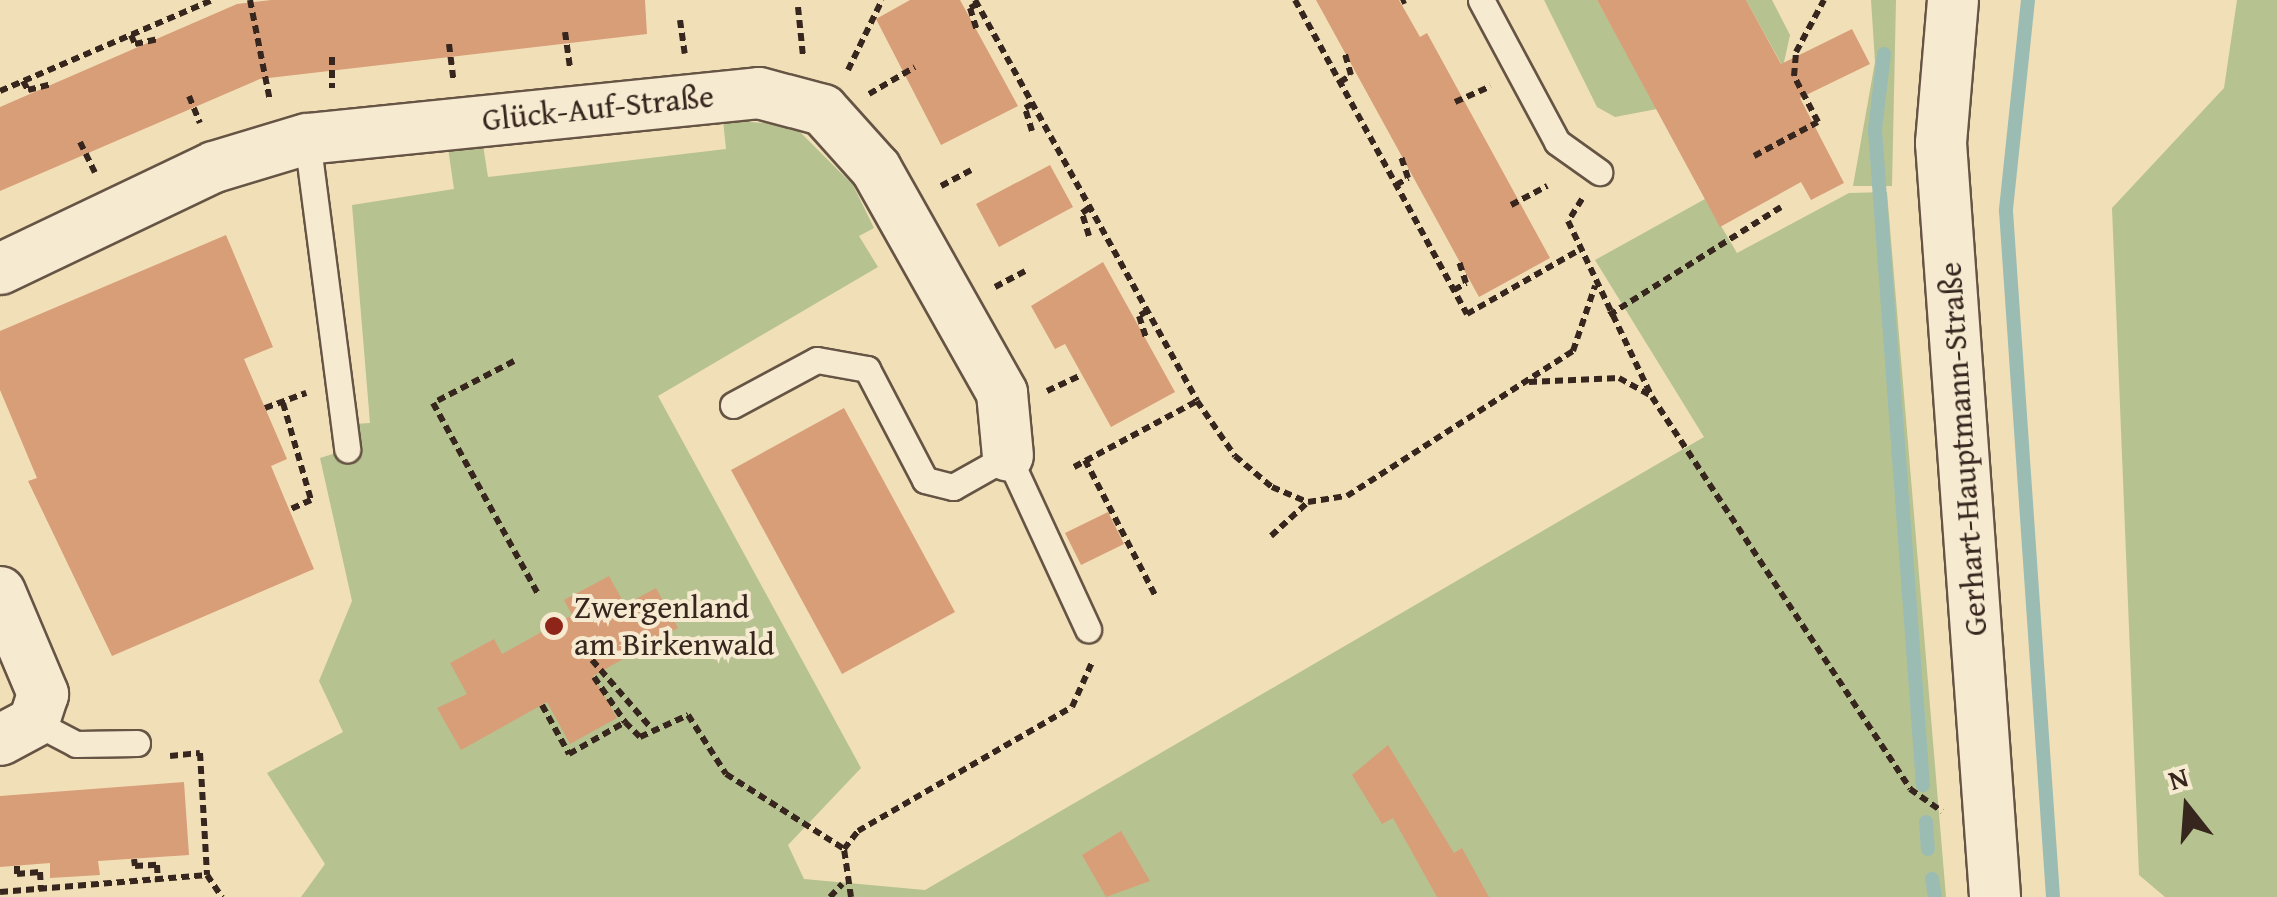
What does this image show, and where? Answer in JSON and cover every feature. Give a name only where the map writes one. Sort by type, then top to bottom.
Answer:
[{"type":"street","name":"Gerhart-Hauptmann-Straße","points":[[1952,0],[1941,143],[1995,897]]},
{"type":"street","name":"Glück-Auf-Straße","points":[[0,268],[214,167],[303,117],[720,94],[823,110],[876,169],[1002,393],[1008,456]]},
{"type":"street","points":[[0,592],[43,694],[17,731]]},
{"type":"lane","points":[[1481,0],[1557,142],[1599,172]]},
{"type":"lane","points":[[303,117],[347,450]]},
{"type":"lane","points":[[733,405],[816,360],[867,369],[925,480],[953,487],[1008,456],[1088,628]]},
{"type":"lane","points":[[17,731],[76,744],[137,743]]},
{"type":"path","points":[[0,91],[212,0]]},
{"type":"path","points":[[250,0],[303,117]]},
{"type":"path","points":[[846,77],[882,0]]},
{"type":"path","points":[[1295,0],[1467,314],[1581,249]]},
{"type":"path","points":[[1754,156],[1818,122],[1794,76],[1796,52],[1824,0]]},
{"type":"path","points":[[978,31],[970,8],[976,2],[1147,312],[1235,456],[1308,502]]},
{"type":"path","points":[[798,7],[804,62]]},
{"type":"path","points":[[680,20],[686,66]]},
{"type":"path","points":[[565,32],[571,78]]},
{"type":"path","points":[[131,34],[136,44],[160,39]]},
{"type":"path","points":[[449,44],[455,90]]},
{"type":"path","points":[[1340,82],[1352,75],[1344,51]]},
{"type":"path","points":[[303,117],[332,57]]},
{"type":"path","points":[[867,95],[915,67]]},
{"type":"path","points":[[23,81],[28,90],[52,84]]},
{"type":"path","points":[[1456,102],[1491,85]]},
{"type":"path","points":[[188,96],[198,118]]},
{"type":"path","points":[[1032,104],[1025,108],[1032,131]]},
{"type":"path","points":[[80,142],[92,166]]},
{"type":"path","points":[[1396,185],[1408,178],[1400,154]]},
{"type":"path","points":[[948,182],[971,170]]},
{"type":"path","points":[[1511,205],[1547,186]]},
{"type":"path","points":[[1608,315],[1782,207]]},
{"type":"path","points":[[1089,208],[1082,213],[1089,236]]},
{"type":"path","points":[[1568,221],[1608,315],[1652,397],[1910,789],[1926,808],[1945,812]]},
{"type":"path","points":[[1454,290],[1466,282],[1458,258]]},
{"type":"path","points":[[1006,281],[1025,271]]},
{"type":"path","points":[[1271,536],[1308,502],[1347,496],[1574,351],[1595,285]]},
{"type":"path","points":[[1147,312],[1139,316],[1147,340]]},
{"type":"path","points":[[514,361],[433,403],[540,596]]},
{"type":"path","points":[[1061,383],[1082,375]]},
{"type":"path","points":[[1522,383],[1605,376],[1652,397]]},
{"type":"path","points":[[265,408],[316,389]]},
{"type":"path","points":[[1074,466],[1198,401]]},
{"type":"path","points":[[283,402],[311,500],[290,510]]},
{"type":"path","points":[[1085,460],[1155,594]]},
{"type":"path","points":[[851,897],[842,884],[844,849],[858,831],[1072,707],[1094,669],[1088,628]]},
{"type":"path","points":[[592,660],[652,729]]},
{"type":"path","points":[[594,676],[640,737],[688,715],[726,774],[844,849]]},
{"type":"path","points":[[542,705],[569,754],[625,722]]},
{"type":"path","points":[[162,757],[200,753],[206,875],[222,897]]},
{"type":"path","points":[[134,858],[135,866],[157,865],[158,882]]},
{"type":"path","points":[[18,866],[18,874],[40,872],[41,890]]},
{"type":"path","points":[[0,892],[158,882],[206,875]]},
{"type":"path","points":[[830,897],[842,884]]},
{"type":"green space","points":[[1544,0],[1597,0],[1657,109],[1615,117],[1597,107]]},
{"type":"green space","points":[[1746,0],[1772,0],[1790,35],[1783,67]]},
{"type":"green space","points":[[1871,0],[1896,0],[1892,186],[1853,186],[1875,62]]},
{"type":"green space","points":[[2237,0],[2277,0],[2277,897],[2165,897],[2139,875],[2112,208],[2224,88]]},
{"type":"green space","points":[[723,120],[793,125],[853,185],[874,228],[859,236],[878,267],[658,396],[861,768],[788,845],[804,879],[925,890],[1704,437],[1595,260],[1705,199],[1737,253],[1849,193],[1887,192],[1946,897],[301,897],[325,864],[267,773],[343,732],[319,681],[352,601],[320,458],[359,446],[353,424],[370,423],[352,205],[454,189],[448,148],[483,145],[488,177],[726,149]]},
{"type":"building","points":[[271,0],[645,0],[647,34],[260,79],[0,191],[0,107],[237,4]]},
{"type":"building","points":[[910,0],[960,0],[1018,106],[941,145],[876,19]]},
{"type":"building","points":[[1316,0],[1399,0],[1420,37],[1427,33],[1550,258],[1479,297]]},
{"type":"building","points":[[1597,0],[1746,0],[1781,64],[1852,29],[1870,64],[1800,98],[1844,183],[1811,200],[1801,182],[1720,227]]},
{"type":"building","points":[[1050,165],[1073,207],[999,247],[976,204]]},
{"type":"building","points":[[226,235],[273,347],[244,359],[287,459],[271,466],[314,569],[112,656],[28,481],[37,478],[0,390],[0,331]]},
{"type":"building","points":[[1103,262],[1175,392],[1111,427],[1065,344],[1055,349],[1031,306]]},
{"type":"building","points":[[844,408],[955,612],[842,674],[731,470]]},
{"type":"building","points":[[1108,512],[1124,544],[1081,565],[1065,533]]},
{"type":"building","points":[[609,576],[625,605],[656,588],[678,628],[593,676],[617,718],[570,744],[547,702],[461,750],[437,708],[467,694],[450,663],[494,639],[502,654],[572,615],[564,600]]},
{"type":"building","points":[[1388,745],[1454,853],[1462,848],[1489,897],[1437,897],[1393,818],[1382,824],[1352,775]]},
{"type":"building","points":[[184,782],[189,855],[98,861],[100,875],[50,878],[50,863],[0,867],[0,796]]},
{"type":"building","points":[[1121,831],[1150,881],[1106,897],[1082,855]]},
{"type":"waterway","points":[[2028,0],[2006,211],[2053,897]]},
{"type":"waterway","points":[[1884,54],[1875,130],[1923,785]]},
{"type":"waterway","points":[[1926,822],[1928,849]]},
{"type":"waterway","points":[[1932,879],[1935,897]]},
{"type":"place","name":"Zwergenland am Birkenwald","points":[[554,626]]}]
